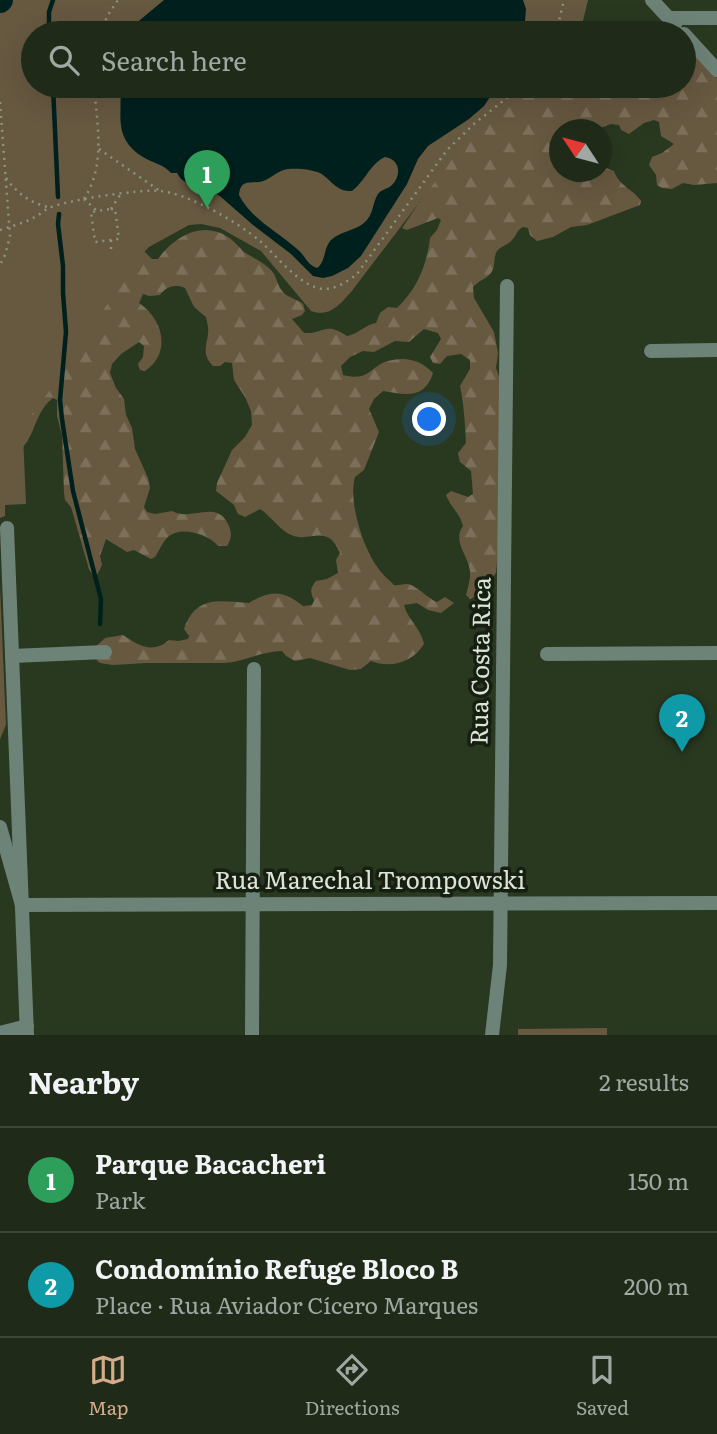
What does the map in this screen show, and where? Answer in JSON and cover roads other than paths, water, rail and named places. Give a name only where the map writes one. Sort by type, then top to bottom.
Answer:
[{"type":"street","points":[[652,0],[672,21]]},
{"type":"street","points":[[669,18],[717,18]]},
{"type":"street","points":[[696,48],[717,70]]},
{"type":"street","name":"Rua Costa Rica","points":[[492,1035],[499,981],[501,904],[507,286]]},
{"type":"street","points":[[651,351],[717,350]]},
{"type":"street","points":[[0,1033],[27,1031],[7,528]]},
{"type":"street","points":[[12,656],[105,652]]},
{"type":"street","points":[[547,654],[717,653]]},
{"type":"street","points":[[251,1035],[254,669]]},
{"type":"street","points":[[0,747],[16,744]]},
{"type":"street","points":[[0,827],[22,905]]},
{"type":"street","name":"Rua Marechal Trompowski","points":[[22,905],[717,903]]},
{"type":"water","points":[[164,0],[523,0],[526,9],[525,21],[139,21]]},
{"type":"water","points":[[120,98],[489,98],[469,119],[428,146],[361,256],[348,268],[323,278],[313,276],[291,254],[214,192],[194,188],[177,173],[171,173],[133,149],[123,134]],"holes":[[[385,157],[394,161],[398,168],[397,177],[378,194],[370,216],[356,228],[331,240],[317,268],[258,218],[239,195],[245,184],[263,181],[281,171],[292,169],[316,172],[338,188],[352,191],[380,160]]]},
{"type":"waterway","points":[[49,21],[53,0]]},
{"type":"waterway","points":[[54,98],[58,197]]},
{"type":"waterway","points":[[59,214],[66,332],[60,400],[73,491],[101,599],[100,624]]},
{"type":"place","name":"Parque Bacacheri","points":[[207,208]]},
{"type":"place","name":"Condomínio Refuge Bloco B","points":[[682,752]]}]
